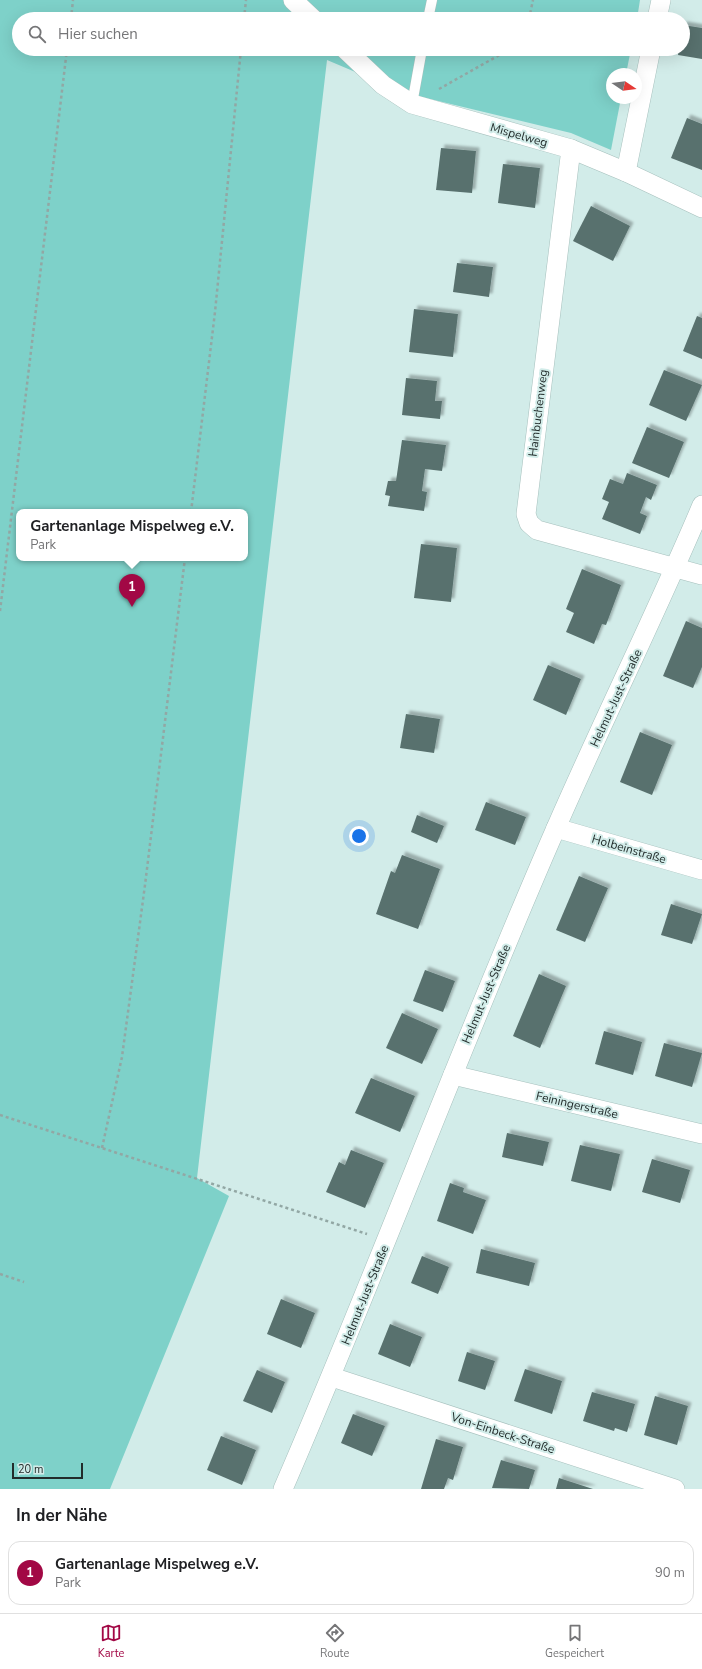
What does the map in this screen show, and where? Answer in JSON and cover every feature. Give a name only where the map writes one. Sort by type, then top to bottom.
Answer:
[{"type":"street","points":[[293,0],[306,12]]},
{"type":"street","points":[[658,12],[661,0]]},
{"type":"street","name":"Mispelweg","points":[[352,56],[382,85],[412,104],[571,149],[626,172],[702,208]]},
{"type":"street","points":[[626,172],[650,56]]},
{"type":"street","name":"Hainbuchenweg","points":[[571,149],[526,514],[529,524],[537,530],[702,575]]},
{"type":"street","name":"Helmut-Just-Straße","points":[[283,1489],[332,1377],[453,1076],[556,828],[676,568],[702,505]]},
{"type":"street","name":"Holbeinstraße","points":[[556,828],[702,870]]},
{"type":"street","name":"Feiningerstraße","points":[[453,1076],[702,1134]]},
{"type":"street","name":"Von-Einbeck-Straße","points":[[332,1377],[675,1489]]},
{"type":"lane","points":[[429,12],[432,0]]},
{"type":"lane","points":[[412,104],[421,56]]},
{"type":"path","points":[[72,12],[73,0]]},
{"type":"path","points":[[245,12],[246,0]]},
{"type":"path","points":[[530,12],[533,0]]},
{"type":"path","points":[[0,611],[66,56]]},
{"type":"path","points":[[191,509],[215,312],[240,56]]},
{"type":"path","points":[[412,104],[498,56]]},
{"type":"path","points":[[102,1148],[122,1058],[146,878],[185,561]]},
{"type":"path","points":[[0,1114],[387,1241]]},
{"type":"path","points":[[0,1274],[24,1282]]},
{"type":"shaded area","points":[[0,0],[640,0],[638,12],[12,12],[12,56],[630,56],[627,68],[606,68],[606,104],[620,104],[611,150],[571,133],[405,93],[327,60],[197,1178],[229,1196],[110,1489],[0,1489]]},
{"type":"building","points":[[690,26],[702,28],[702,59],[684,56],[690,56]]},
{"type":"building","points":[[687,118],[702,124],[702,170],[671,158]]},
{"type":"building","points":[[441,148],[476,151],[472,193],[436,190]]},
{"type":"building","points":[[503,164],[540,168],[535,208],[498,203]]},
{"type":"building","points":[[591,206],[630,226],[613,261],[573,241]]},
{"type":"building","points":[[457,263],[493,267],[489,297],[453,292]]},
{"type":"building","points":[[414,309],[458,314],[453,357],[409,352]]},
{"type":"building","points":[[697,316],[702,318],[702,359],[683,351]]},
{"type":"building","points":[[664,370],[702,385],[686,421],[649,405]]},
{"type":"building","points":[[406,378],[437,381],[435,401],[442,401],[440,419],[402,415]]},
{"type":"building","points":[[647,427],[684,442],[669,478],[632,463]]},
{"type":"building","points":[[402,440],[446,445],[442,471],[425,469],[422,491],[427,492],[424,511],[388,506],[390,496],[385,495],[388,481],[396,481]]},
{"type":"building","points":[[627,473],[657,485],[651,500],[646,497],[640,513],[647,516],[640,534],[602,519],[609,502],[602,499],[610,479],[623,484]]},
{"type":"building","points":[[421,544],[457,548],[451,602],[414,598]]},
{"type":"building","points":[[582,569],[621,585],[606,625],[602,624],[594,644],[566,632],[574,613],[566,609]]},
{"type":"building","points":[[686,621],[702,628],[702,667],[693,688],[663,676]]},
{"type":"building","points":[[548,665],[581,679],[566,715],[533,700]]},
{"type":"building","points":[[406,714],[440,719],[434,753],[400,748]]},
{"type":"building","points":[[640,732],[672,745],[652,795],[620,782]]},
{"type":"building","points":[[486,802],[526,817],[515,845],[475,830]]},
{"type":"building","points":[[417,815],[444,826],[437,843],[411,832]]},
{"type":"building","points":[[402,855],[440,869],[418,929],[376,914],[391,871],[395,873]]},
{"type":"building","points":[[579,876],[608,888],[585,942],[556,930]]},
{"type":"building","points":[[671,904],[702,914],[692,944],[661,935]]},
{"type":"building","points":[[425,970],[455,981],[443,1012],[413,1001]]},
{"type":"building","points":[[539,974],[566,986],[540,1048],[513,1036]]},
{"type":"building","points":[[402,1013],[438,1029],[422,1064],[386,1048]]},
{"type":"building","points":[[604,1031],[642,1042],[633,1075],[595,1064]]},
{"type":"building","points":[[664,1043],[702,1053],[692,1087],[655,1076]]},
{"type":"building","points":[[371,1078],[415,1096],[400,1132],[355,1113]]},
{"type":"building","points":[[507,1133],[549,1142],[543,1166],[502,1157]]},
{"type":"building","points":[[580,1145],[620,1154],[611,1191],[571,1181]]},
{"type":"building","points":[[351,1150],[384,1163],[365,1208],[326,1192],[339,1162],[345,1165]]},
{"type":"building","points":[[652,1159],[690,1170],[680,1203],[642,1192]]},
{"type":"building","points":[[450,1183],[464,1188],[463,1192],[486,1200],[473,1234],[437,1221]]},
{"type":"building","points":[[481,1249],[535,1263],[529,1286],[476,1273]]},
{"type":"building","points":[[422,1256],[449,1267],[438,1294],[411,1283]]},
{"type":"building","points":[[281,1299],[315,1313],[301,1348],[267,1334]]},
{"type":"building","points":[[390,1324],[422,1337],[410,1367],[378,1354]]},
{"type":"building","points":[[467,1352],[495,1361],[485,1390],[458,1381]]},
{"type":"building","points":[[525,1369],[562,1381],[552,1414],[514,1401]]},
{"type":"building","points":[[257,1370],[285,1382],[272,1413],[243,1401]]},
{"type":"building","points":[[592,1392],[635,1404],[627,1432],[615,1428],[614,1431],[583,1421]]},
{"type":"building","points":[[655,1396],[688,1406],[677,1445],[644,1435]]},
{"type":"building","points":[[353,1414],[385,1426],[372,1456],[341,1443]]},
{"type":"building","points":[[221,1436],[256,1450],[242,1485],[207,1470]]},
{"type":"building","points":[[436,1439],[463,1447],[453,1480],[448,1478],[444,1489],[421,1489]]},
{"type":"building","points":[[501,1460],[535,1470],[529,1489],[492,1488]]},
{"type":"building","points":[[559,1478],[593,1489],[556,1489]]},
{"type":"place","name":"Gartenanlage Mispelweg e.V.","points":[[132,607]]}]
